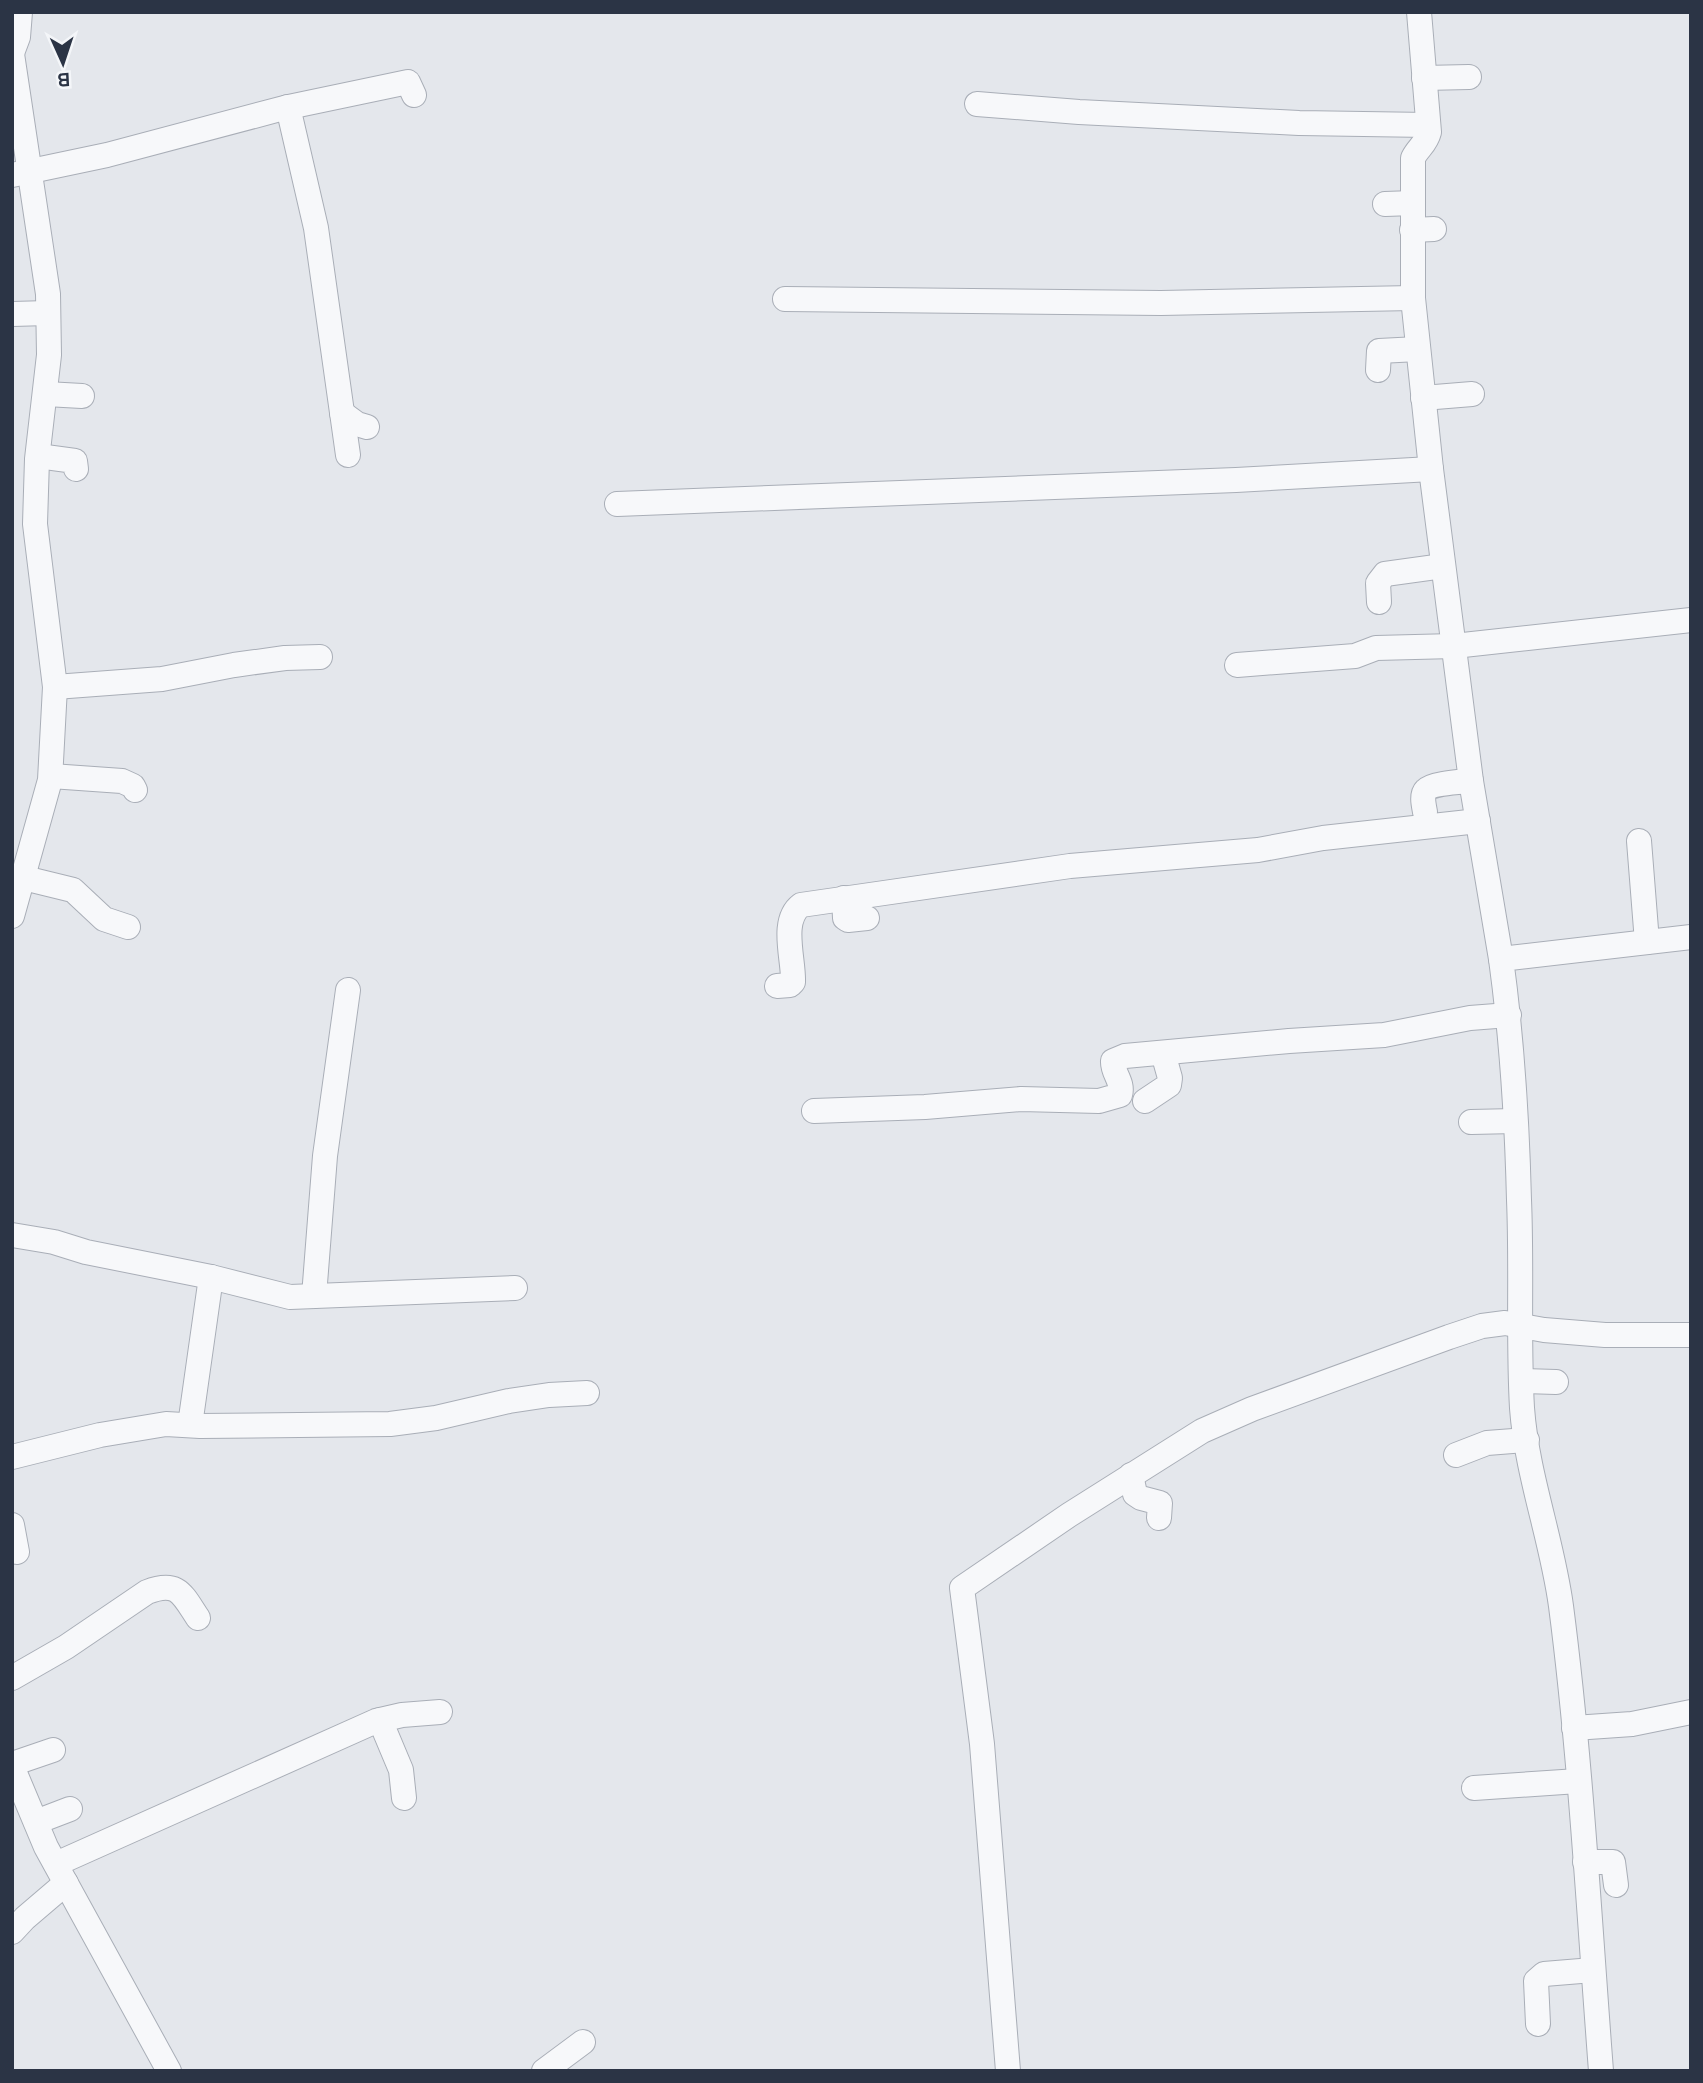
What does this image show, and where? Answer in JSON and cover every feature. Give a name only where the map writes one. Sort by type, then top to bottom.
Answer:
[{"type":"street","points":[[12,916],[51,776],[55,687],[35,524],[38,456],[50,355],[48,313],[21,172],[12,54],[18,37],[20,12]]},
{"type":"street","points":[[1419,12],[1428,125],[1425,144],[1416,151],[1413,158],[1413,203],[1423,230],[1413,298],[1431,469],[1471,781],[1509,1015],[1519,1199],[1522,1381],[1527,1440],[1532,1480],[1552,1556],[1561,1604],[1574,1728],[1601,2071]]},
{"type":"street","points":[[1424,78],[1469,77]]},
{"type":"street","points":[[21,172],[107,155],[288,107],[405,82],[408,82],[414,95]]},
{"type":"street","points":[[977,104],[1299,123],[1428,125]]},
{"type":"street","points":[[288,107],[316,228],[348,455]]},
{"type":"street","points":[[1385,204],[1413,203]]},
{"type":"street","points":[[785,299],[1161,303],[1413,298]]},
{"type":"street","points":[[12,314],[48,313]]},
{"type":"street","points":[[1378,370],[1379,351],[1418,349]]},
{"type":"street","points":[[46,394],[82,396]]},
{"type":"street","points":[[1423,398],[1472,394]]},
{"type":"street","points":[[341,413],[367,427]]},
{"type":"street","points":[[38,456],[75,461],[76,469]]},
{"type":"street","points":[[617,504],[1236,480],[1431,469]]},
{"type":"street","points":[[1379,602],[1378,583],[1381,576],[1444,566]]},
{"type":"street","points":[[1237,664],[1355,656],[1376,648],[1454,646],[1691,620]]},
{"type":"street","points":[[55,687],[162,680],[234,665],[285,658],[320,657]]},
{"type":"street","points":[[51,776],[122,781],[133,786],[135,790]]},
{"type":"street","points":[[1425,812],[1426,790],[1471,781]]},
{"type":"street","points":[[777,986],[790,985],[793,982],[790,927],[797,908],[801,905],[1070,866],[1258,850],[1323,838],[1478,821]]},
{"type":"street","points":[[1639,841],[1647,942]]},
{"type":"street","points":[[24,878],[73,890],[104,919],[128,927]]},
{"type":"street","points":[[844,898],[845,918],[867,918]]},
{"type":"street","points":[[1502,959],[1691,937]]},
{"type":"street","points":[[314,1296],[324,1156],[348,990]]},
{"type":"street","points":[[814,1111],[925,1107],[1021,1099],[1099,1101],[1116,1097],[1122,1092],[1113,1067],[1115,1059],[1163,1052],[1384,1035],[1470,1018],[1509,1015]]},
{"type":"street","points":[[1146,1101],[1169,1085],[1170,1078],[1163,1052]]},
{"type":"street","points":[[1471,1122],[1515,1121]]},
{"type":"street","points":[[12,1235],[211,1277],[278,1296],[515,1288]]},
{"type":"street","points":[[190,1425],[211,1277]]},
{"type":"street","points":[[1008,2071],[982,1744],[962,1588],[1069,1515],[1202,1431],[1355,1370],[1482,1326],[1505,1323],[1605,1335],[1691,1335]]},
{"type":"street","points":[[1522,1381],[1556,1382]]},
{"type":"street","points":[[15,1463],[130,1429],[166,1424],[390,1424],[436,1418],[549,1395],[587,1393]]},
{"type":"street","points":[[1456,1455],[1488,1443],[1527,1440]]},
{"type":"street","points":[[1131,1475],[1135,1494],[1160,1503],[1159,1518]]},
{"type":"street","points":[[12,1525],[17,1552]]},
{"type":"street","points":[[12,1678],[66,1647],[135,1600],[159,1588],[169,1587],[183,1595],[198,1618]]},
{"type":"street","points":[[12,1932],[61,1874],[380,1720],[440,1712]]},
{"type":"street","points":[[1574,1728],[1632,1724],[1691,1712]]},
{"type":"street","points":[[380,1720],[401,1770],[404,1798]]},
{"type":"street","points":[[53,1750],[12,1765],[61,1874],[169,2071]]},
{"type":"street","points":[[1474,1788],[1578,1781]]},
{"type":"street","points":[[36,1822],[70,1809]]},
{"type":"street","points":[[1584,1861],[1613,1862],[1616,1885]]},
{"type":"street","points":[[1538,2024],[1536,1981],[1540,1976],[1593,1970]]},
{"type":"street","points":[[544,2071],[583,2042]]}]
